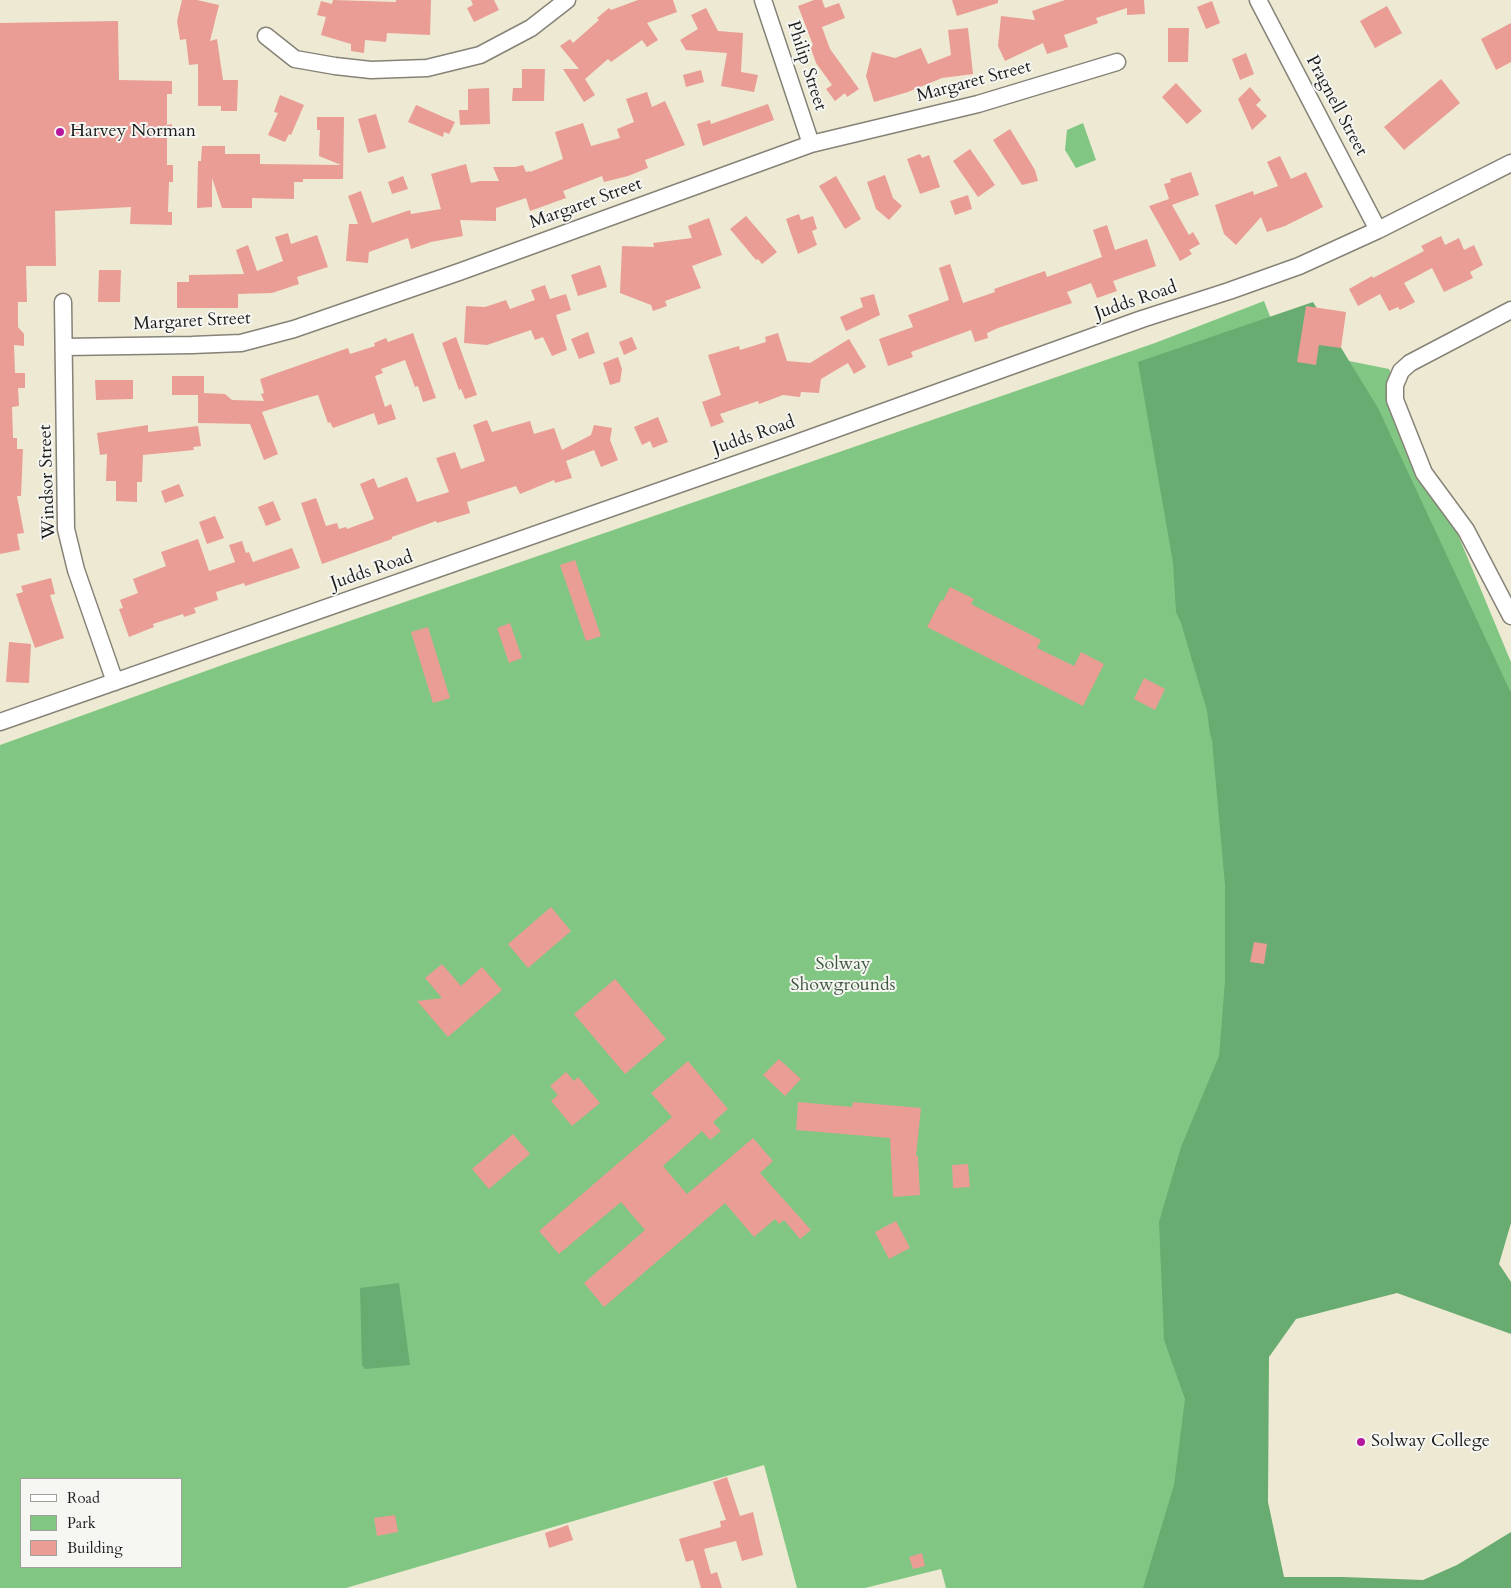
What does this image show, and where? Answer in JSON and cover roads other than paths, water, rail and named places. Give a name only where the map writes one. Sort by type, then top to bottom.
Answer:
[{"type":"street","points":[[266,36],[295,59],[371,70],[427,68],[480,55],[531,28],[567,0]]},
{"type":"street","name":"Philip Street","points":[[763,0],[810,144]]},
{"type":"street","name":"Pragnell Street","points":[[1258,0],[1378,230]]},
{"type":"street","name":"Margaret Street","points":[[64,347],[192,346],[242,343],[294,329],[810,144],[978,104],[1117,62]]},
{"type":"street","name":"Judds Road","points":[[0,722],[762,455],[1133,322],[1298,266],[1378,230],[1511,163]]},
{"type":"street","name":"Windsor Street","points":[[64,302],[66,529],[76,570],[115,682]]},
{"type":"street","points":[[1511,310],[1410,363],[1401,372],[1395,385],[1394,400],[1424,473],[1466,530],[1511,616]]},
{"type":"place","name":"Harvey Norman","points":[[60,132]]},
{"type":"place","name":"Solway College","points":[[1361,1442]]},
{"type":"park label","name":"Solway Showgrounds","points":[[843,975]]}]
